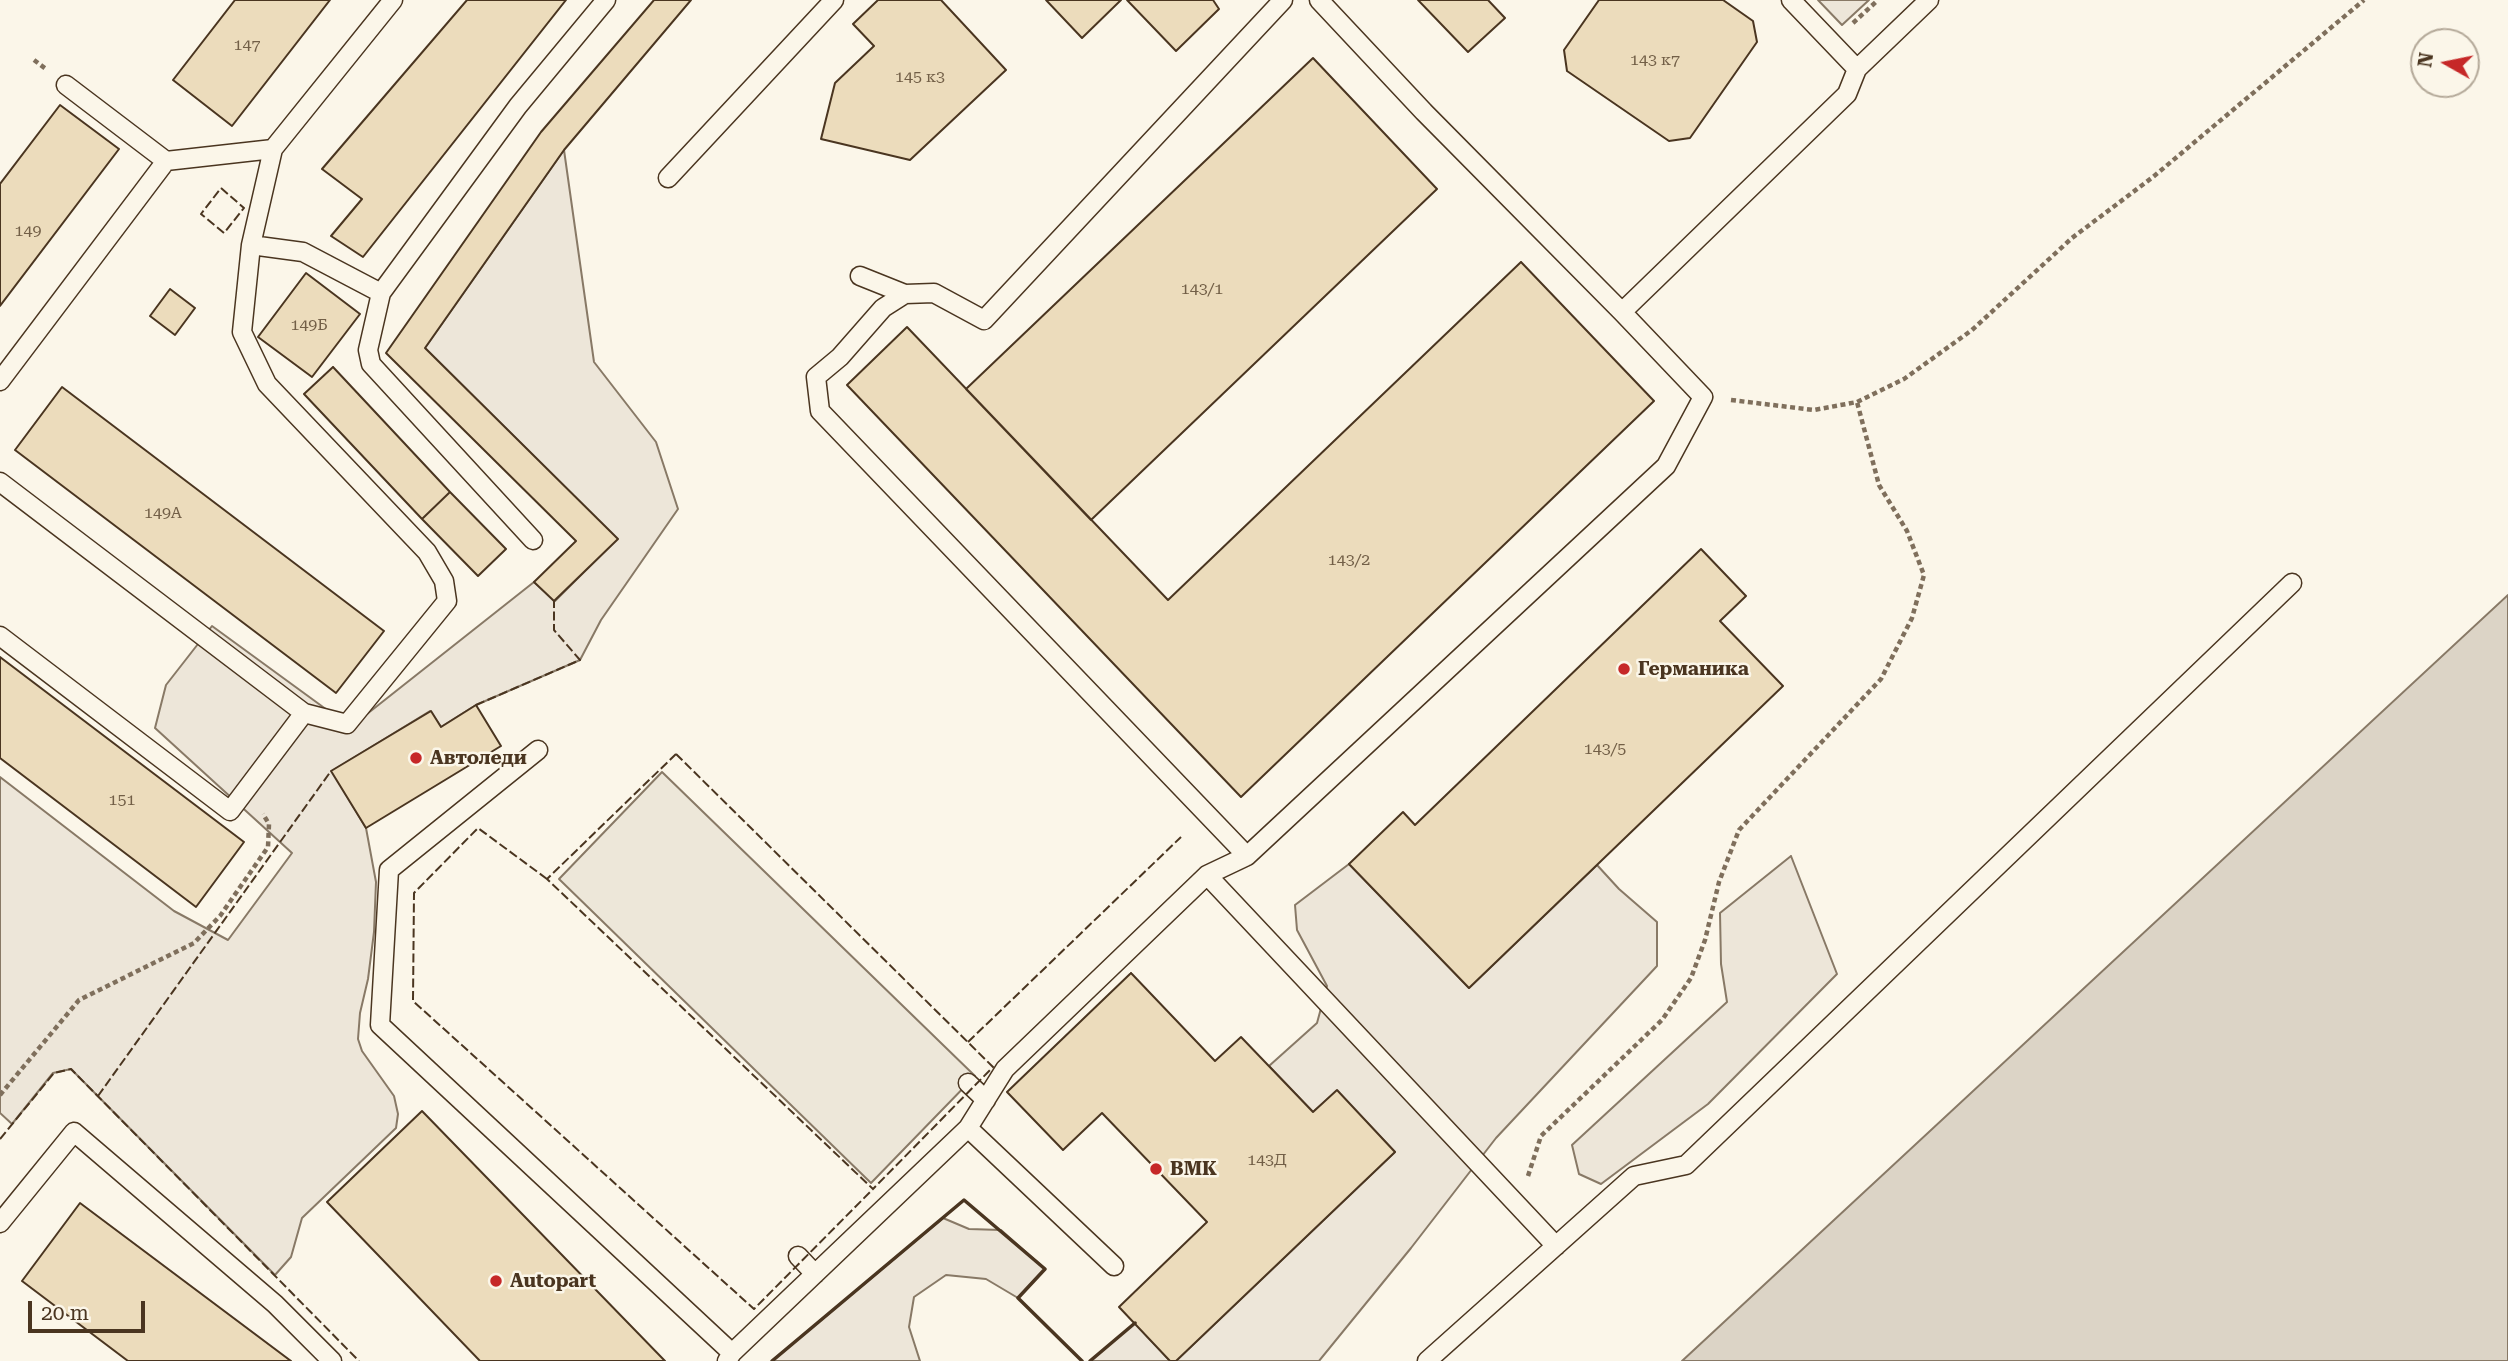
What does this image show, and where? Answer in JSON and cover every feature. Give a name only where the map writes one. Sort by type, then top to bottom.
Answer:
[{"type":"lane","points":[[0,482],[304,713],[347,724],[447,601],[444,581],[427,552],[267,384],[242,332],[251,245],[273,149],[393,0]]},
{"type":"lane","points":[[533,540],[371,364],[368,350],[381,293],[518,106],[606,0]]},
{"type":"lane","points":[[668,178],[834,0]]},
{"type":"lane","points":[[860,276],[905,294],[934,293],[984,320],[1283,0]]},
{"type":"lane","points":[[538,750],[389,870],[380,1025],[729,1357],[968,1128],[1005,1069],[1207,874],[1247,856],[1666,466],[1703,397],[1424,112],[1319,0]]},
{"type":"lane","points":[[1791,0],[1857,69]]},
{"type":"lane","points":[[1622,312],[1847,94],[1857,69],[1929,0]]},
{"type":"lane","points":[[66,85],[166,161],[273,149]]},
{"type":"lane","points":[[0,381],[166,161]]},
{"type":"lane","points":[[251,245],[303,252],[381,293]]},
{"type":"lane","points":[[905,294],[883,308],[840,357],[816,377],[820,411],[1247,856]]},
{"type":"lane","points":[[1427,1361],[1634,1176],[1686,1165],[2292,583]]},
{"type":"lane","points":[[0,636],[230,811],[304,713]]},
{"type":"lane","points":[[1207,874],[1556,1246]]},
{"type":"lane","points":[[968,1083],[986,1100]]},
{"type":"lane","points":[[968,1128],[1114,1266]]},
{"type":"lane","points":[[0,1223],[74,1132],[275,1304],[332,1361]]},
{"type":"lane","points":[[798,1256],[815,1273]]},
{"type":"path","points":[[1703,397],[1814,410],[1857,402],[1904,379],[1972,330],[2072,238],[2153,177],[2364,0]]},
{"type":"path","points":[[1518,1206],[1541,1136],[1662,1020],[1691,978],[1705,940],[1719,882],[1739,830],[1881,679],[1912,618],[1924,575],[1907,530],[1878,485],[1857,402]]},
{"type":"path","points":[[0,1095],[79,1000],[194,943],[220,916],[268,847],[269,824],[248,786]]},
{"type":"shaded area","points":[[1818,0],[1869,0],[1842,25]]},
{"type":"shaded area","points":[[564,150],[594,362],[656,442],[678,509],[601,620],[580,660],[476,705],[441,727],[430,711],[332,771],[366,828],[376,882],[374,932],[358,1039],[362,1051],[394,1096],[398,1114],[396,1128],[302,1218],[291,1257],[275,1275],[71,1069],[53,1073],[12,1124],[0,1113],[0,777],[174,911],[228,940],[292,853],[155,728],[166,685],[212,626],[334,715],[367,714],[534,582],[555,601],[617,539],[425,348]]},
{"type":"shaded area","points":[[2508,595],[2508,1361],[1682,1361]]},
{"type":"shaded area","points":[[662,772],[975,1076],[871,1183],[559,879]]},
{"type":"shaded area","points":[[1791,856],[1837,974],[1708,1104],[1601,1184],[1579,1174],[1572,1145],[1727,1002],[1721,964],[1720,913]]},
{"type":"shaded area","points":[[1349,864],[1469,988],[1597,865],[1619,889],[1657,922],[1657,966],[1496,1138],[1319,1361],[1176,1361],[1395,1152],[1337,1091],[1313,1112],[1269,1066],[1317,1023],[1327,986],[1297,930],[1295,905]]},
{"type":"shaded area","points":[[943,1218],[969,1229],[1001,1230],[1045,1269],[1018,1298],[986,1279],[946,1275],[914,1297],[909,1327],[920,1361],[772,1361]]},
{"type":"shaded area","points":[[1135,1323],[1170,1361],[1090,1361]]},
{"type":"building","points":[[235,0],[330,0],[232,126],[173,80]]},
{"type":"building","points":[[467,0],[566,0],[363,257],[331,236],[362,199],[322,169]]},
{"type":"building","points":[[654,0],[691,0],[564,150],[425,348],[618,539],[554,601],[534,582],[576,541],[386,353],[541,132]]},
{"type":"building","points":[[878,0],[941,0],[1006,70],[910,160],[821,139],[835,83],[874,46],[853,24]]},
{"type":"building","points":[[1046,0],[1121,0],[1082,38]]},
{"type":"building","points":[[1127,0],[1213,0],[1219,9],[1176,51]]},
{"type":"building","points":[[1418,0],[1488,0],[1505,18],[1468,52]]},
{"type":"building","points":[[1599,0],[1723,0],[1753,21],[1757,42],[1690,138],[1669,141],[1567,71],[1564,50]]},
{"type":"building","points":[[1313,58],[1437,189],[1091,520],[966,389]]},
{"type":"building","points":[[60,105],[119,149],[0,306],[0,184]]},
{"type":"building","points":[[1521,262],[1654,401],[1241,797],[847,385],[907,327],[1168,600]]},
{"type":"building","points":[[306,273],[360,314],[312,377],[258,337]]},
{"type":"building","points":[[170,289],[195,308],[175,335],[150,316]]},
{"type":"building","points":[[333,367],[450,492],[422,519],[304,394]]},
{"type":"building","points":[[62,387],[384,631],[336,693],[15,450]]},
{"type":"building","points":[[450,492],[506,549],[478,576],[422,519]]},
{"type":"building","points":[[1701,549],[1746,596],[1720,621],[1783,686],[1469,988],[1349,864],[1403,812],[1415,825]]},
{"type":"building","points":[[0,657],[244,842],[196,907],[0,758]]},
{"type":"building","name":"Автоледи","points":[[476,705],[501,746],[366,828],[331,771],[431,711],[441,727]]},
{"type":"building","points":[[1131,973],[1215,1061],[1241,1037],[1313,1112],[1337,1090],[1395,1152],[1176,1361],[1170,1361],[1119,1307],[1207,1222],[1102,1113],[1063,1150],[1007,1092]]},
{"type":"building","name":"Autopart","points":[[422,1111],[665,1361],[480,1361],[327,1202]]},
{"type":"building","points":[[80,1203],[291,1361],[128,1361],[22,1281]]},
{"type":"fence","points":[[221,188],[244,208],[224,233],[201,214],[221,188]]},
{"type":"fence","points":[[476,705],[580,660],[554,630],[554,601]]},
{"type":"fence","points":[[676,754],[993,1067],[873,1189],[547,879],[676,754]]},
{"type":"fence","points":[[98,1096],[331,771]]},
{"type":"fence","points":[[547,879],[478,828],[414,893],[413,1001],[754,1309],[873,1189]]},
{"type":"fence","points":[[968,1042],[1181,837]]},
{"type":"fence","points":[[0,1139],[54,1073],[71,1069],[359,1361]]},
{"type":"wall","points":[[772,1361],[964,1200],[1045,1269],[1018,1298],[1082,1361]]},
{"type":"wall","points":[[1090,1361],[1135,1323]]},
{"type":"place","name":"Германика","points":[[1624,669]]},
{"type":"place","name":"Автоледи","points":[[416,758]]},
{"type":"place","name":"ВМК","points":[[1156,1169]]},
{"type":"place","name":"Autopart","points":[[496,1281]]}]
